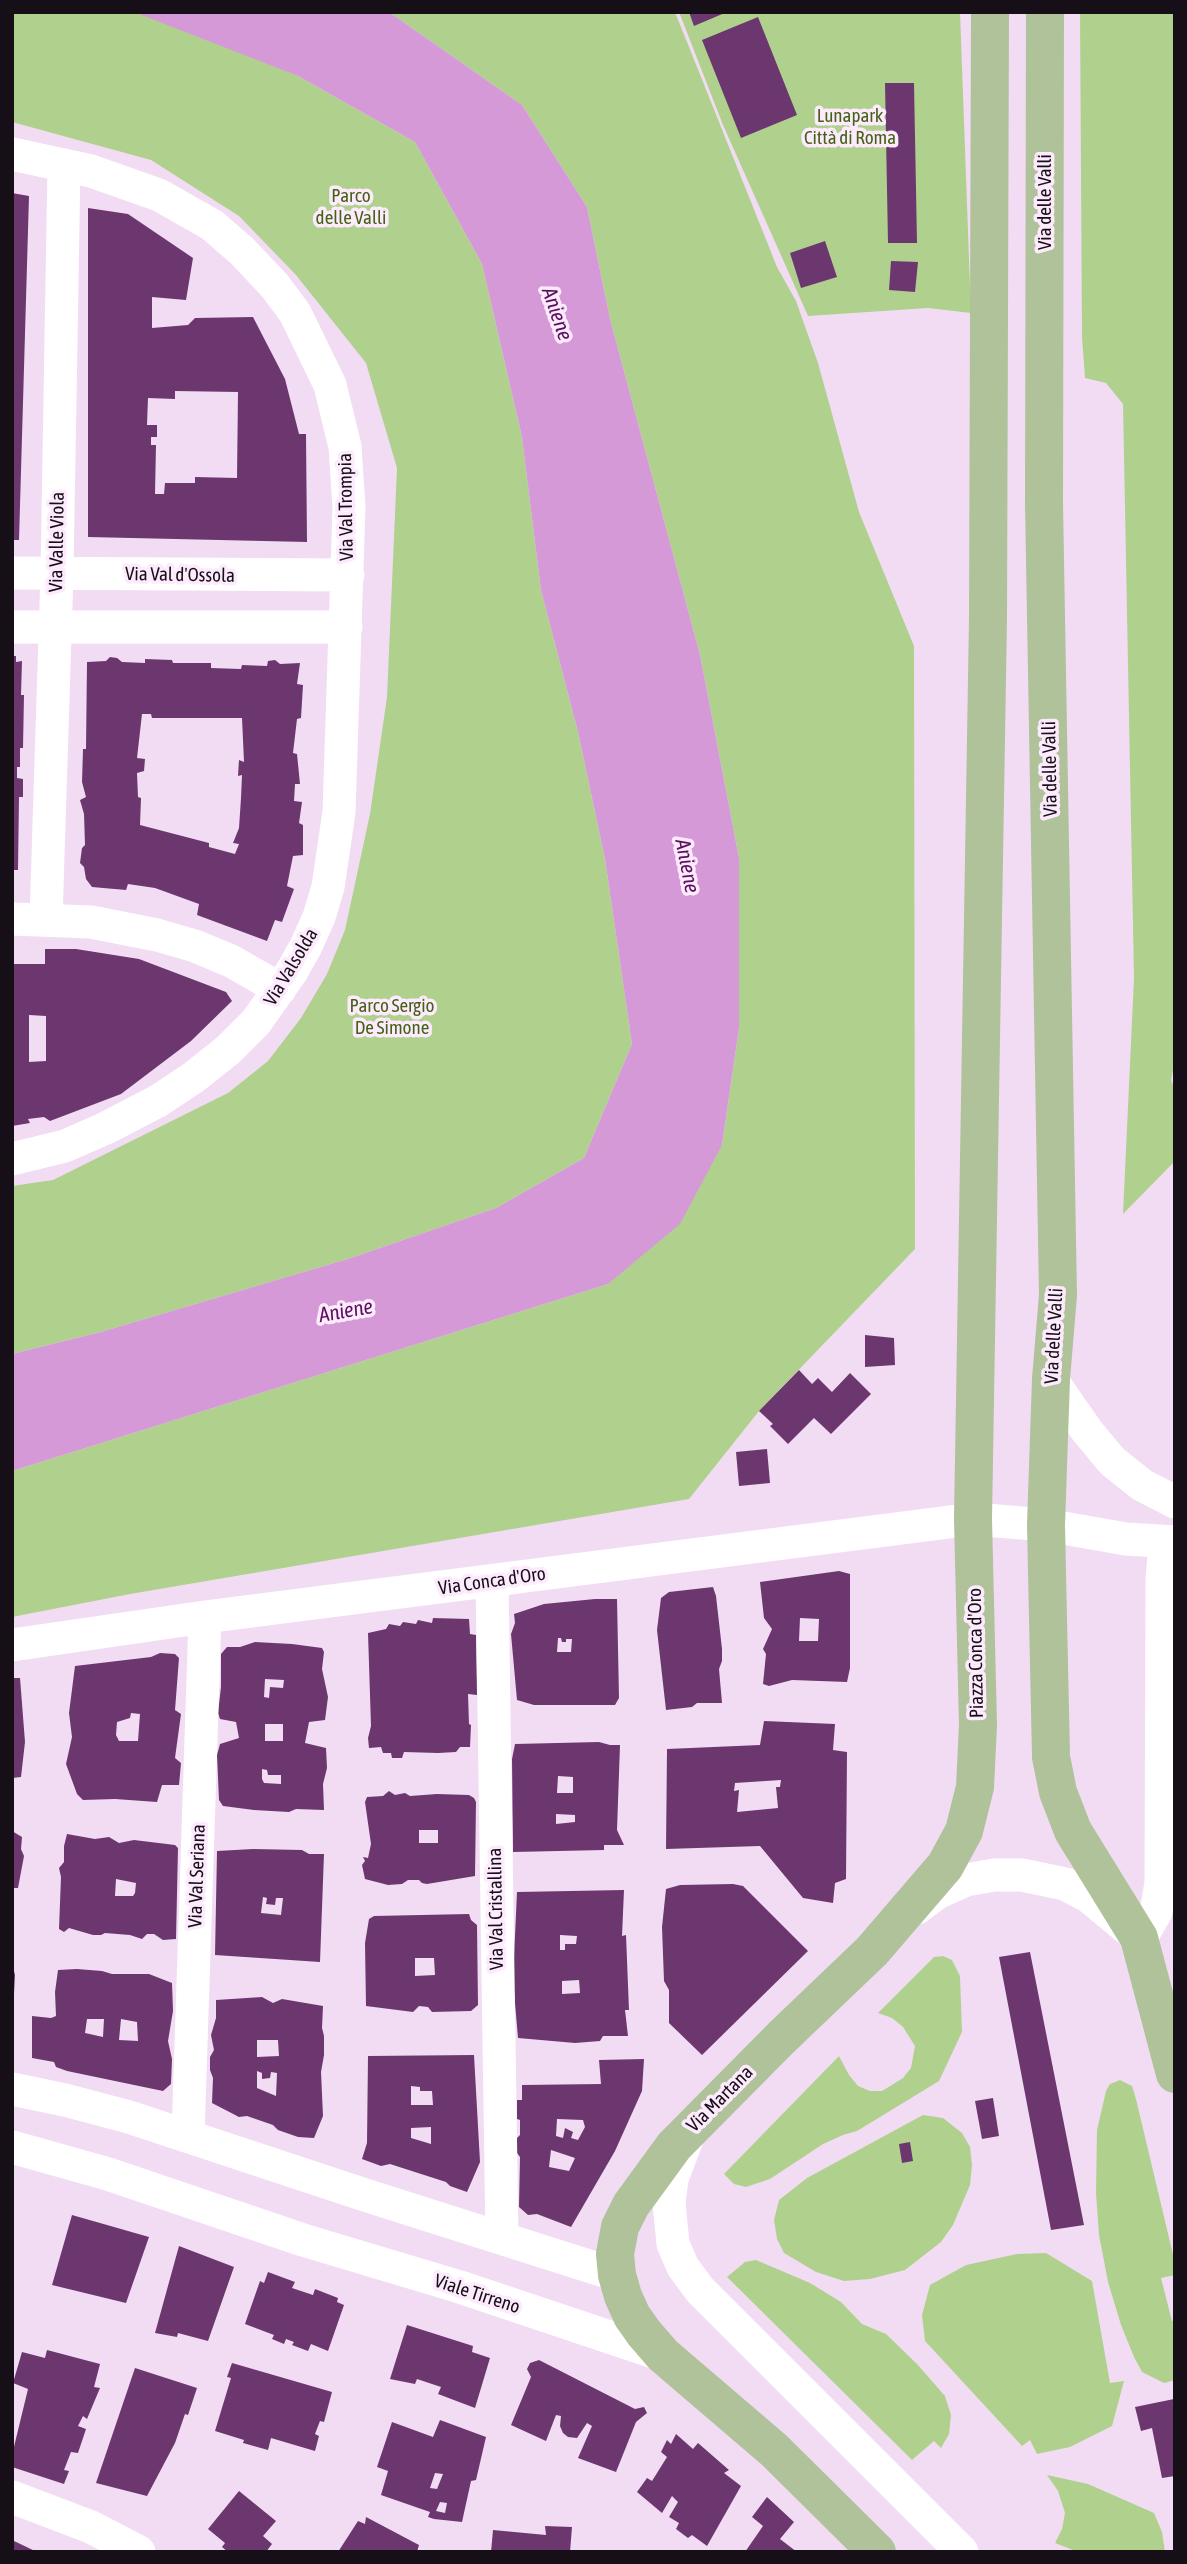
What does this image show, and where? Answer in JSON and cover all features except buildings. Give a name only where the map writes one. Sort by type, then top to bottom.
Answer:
[{"type":"main road","points":[[973,1519],[988,618],[990,12]]},
{"type":"main road","name":"Via delle Valli","points":[[1045,12],[1044,503],[1058,1295],[1051,1379],[1046,1525]]},
{"type":"main road","name":"Piazza Conca d'Oro","points":[[873,1951],[945,1866],[964,1831],[973,1797],[977,1771],[978,1724],[973,1519]]},
{"type":"main road","points":[[1046,1525],[1051,1757],[1055,1782],[1073,1830],[1139,1938],[1175,2074]]},
{"type":"main road","name":"Via Martana","points":[[617,2275],[617,2245],[626,2214],[652,2173],[692,2127],[873,1951]]},
{"type":"main road","points":[[617,2275],[632,2316],[663,2355]]},
{"type":"main road","name":"Viale Tirreno","points":[[663,2355],[774,2450],[877,2552]]},
{"type":"street","name":"Via Val Trompia","points":[[12,154],[133,184],[189,211],[212,225],[242,251],[288,303],[324,371],[341,425],[348,479],[346,627]]},
{"type":"street","name":"Via Valle Viola","points":[[46,919],[57,573],[64,165]]},
{"type":"street","name":"Via Val d'Ossola","points":[[12,573],[348,575]]},
{"type":"street","points":[[12,627],[346,627]]},
{"type":"street","name":"Via Valsolda","points":[[12,1159],[82,1139],[158,1101],[228,1050],[256,1022],[280,989],[313,931],[330,878],[339,812],[346,627]]},
{"type":"street","points":[[12,919],[91,922],[137,930],[186,943],[230,961],[280,989]]},
{"type":"street","points":[[1051,1379],[1087,1431],[1112,1461],[1142,1485],[1175,1502]]},
{"type":"street","points":[[873,1951],[920,1904],[966,1880],[1003,1875],[1049,1879],[1078,1890],[1139,1938],[1156,1912],[1161,1883],[1162,1580],[1170,1542],[1046,1525],[973,1519]]},
{"type":"street","name":"Via Conca d'Oro","points":[[12,1645],[205,1617],[973,1519]]},
{"type":"street","name":"Via Val Cristallina","points":[[492,1581],[502,2237]]},
{"type":"street","name":"Via Val Seriana","points":[[188,2136],[205,1617]]},
{"type":"street","points":[[12,2089],[85,2105],[188,2136],[617,2275]]},
{"type":"street","points":[[692,2127],[677,2162],[669,2203],[673,2244],[683,2267],[700,2291],[846,2433],[962,2552]]},
{"type":"street","name":"Viale Tirreno","points":[[12,2147],[108,2174],[303,2240],[460,2287],[663,2355]]},
{"type":"street","points":[[12,2497],[81,2522],[139,2552]]},
{"type":"green space","points":[[12,12],[142,12],[298,76],[415,142],[482,264],[522,437],[541,590],[578,732],[605,859],[632,1044],[584,1158],[496,1208],[351,1258],[101,1332],[12,1354],[12,1186],[53,1180],[228,1093],[268,1061],[301,1018],[327,974],[345,930],[370,814],[387,697],[397,468],[366,363],[296,275],[239,216],[151,160],[12,122]]},
{"type":"green space","points":[[389,12],[675,12],[777,267],[796,301],[818,363],[859,512],[914,646],[915,1249],[759,1411],[689,1499],[130,1594],[12,1617],[12,1471],[608,1284],[722,1145],[739,1028],[739,858],[700,655],[610,319],[587,207],[522,105]]},
{"type":"green space","name":"Lunapark Città di Roma","points":[[679,12],[960,12],[971,313],[928,308],[808,316],[723,125]]},
{"type":"green space","points":[[1080,12],[1175,12],[1175,1061],[1171,1080],[1175,1089],[1175,1161],[1123,1214],[1134,978],[1123,404],[1106,383],[1085,378],[1082,337]]},
{"type":"green space","points":[[943,1956],[952,1960],[960,1976],[962,2032],[939,2081],[857,2131],[823,2144],[770,2179],[746,2187],[734,2184],[724,2174],[839,2056],[858,2086],[870,2091],[882,2091],[903,2078],[911,2068],[915,2046],[903,2027],[892,2018],[878,2013],[934,1957]]},
{"type":"green space","points":[[1120,2080],[1132,2086],[1136,2099],[1175,2263],[1175,2275],[1161,2278],[1172,2321],[1175,2321],[1175,2380],[1164,2383],[1142,2372],[1134,2357],[1108,2282],[1099,2235],[1096,2193],[1097,2130],[1106,2091],[1110,2084]]},
{"type":"green space","points":[[923,2115],[943,2118],[962,2133],[970,2147],[970,2185],[953,2225],[941,2242],[905,2270],[870,2279],[844,2281],[816,2272],[784,2253],[777,2239],[774,2220],[779,2200],[807,2178]]},
{"type":"green space","points":[[1046,2253],[1092,2281],[1110,2383],[1124,2381],[1112,2426],[1070,2447],[1037,2454],[1030,2440],[1022,2446],[925,2341],[922,2315],[930,2285],[966,2265],[1017,2254]]},
{"type":"green space","points":[[756,2260],[810,2283],[841,2302],[862,2324],[886,2334],[917,2364],[945,2396],[951,2415],[949,2434],[941,2448],[934,2441],[912,2460],[727,2277],[745,2262]]},
{"type":"green space","points":[[1047,2475],[1088,2484],[1154,2513],[1162,2532],[1165,2552],[1078,2552],[1055,2543],[1062,2529],[1065,2513],[1058,2491]]},
{"type":"water","name":"Aniene","points":[[134,12],[389,12],[522,105],[587,207],[610,319],[700,655],[739,858],[739,1028],[722,1145],[680,1224],[608,1284],[12,1471],[12,1354],[101,1332],[351,1258],[496,1208],[584,1158],[632,1044],[605,859],[578,732],[541,590],[522,437],[482,264],[415,142],[298,76]]},
{"type":"park label","name":"Parco delle Valli","points":[[351,207]]},
{"type":"park label","name":"Parco Sergio De Simone","points":[[392,1017]]}]
